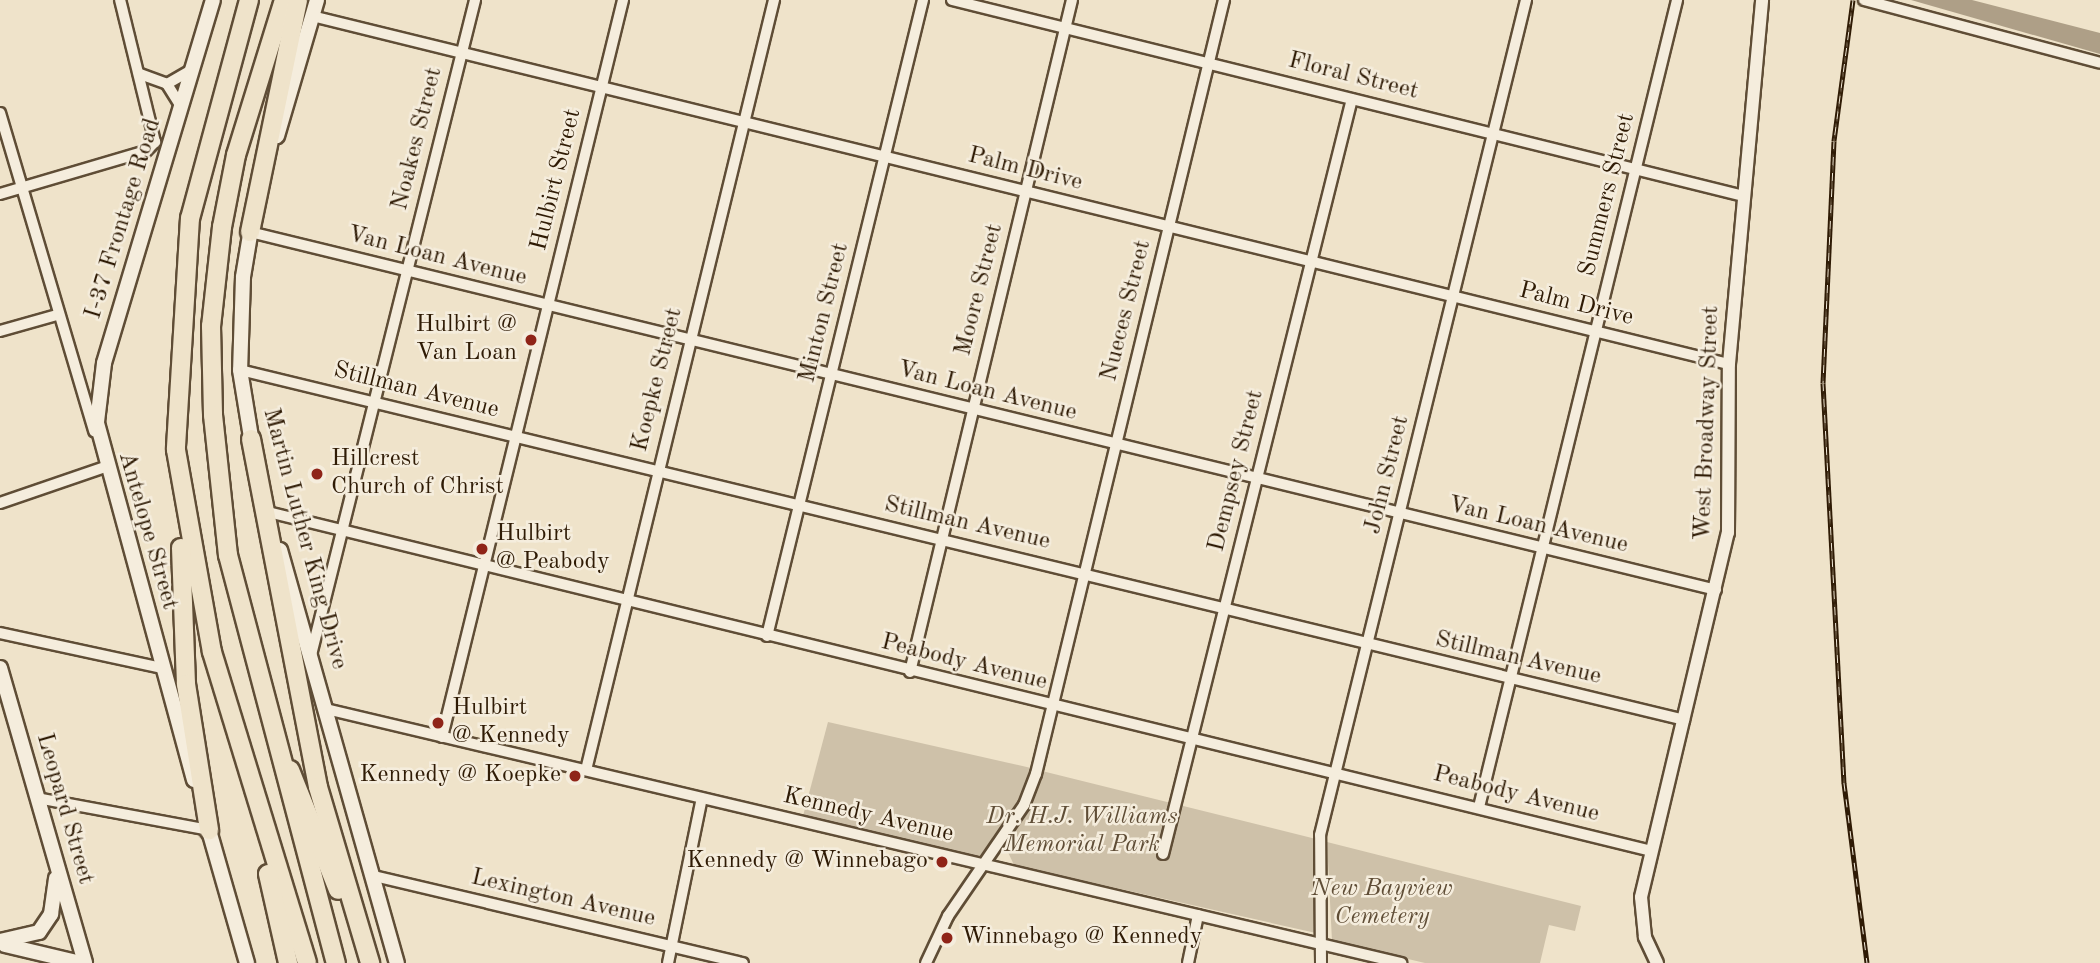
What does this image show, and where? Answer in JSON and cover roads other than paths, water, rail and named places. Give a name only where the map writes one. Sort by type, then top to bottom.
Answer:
[{"type":"highway","points":[[209,830],[186,684],[176,450],[183,272],[241,0]]},
{"type":"highway","points":[[215,113],[249,0]]},
{"type":"highway","points":[[284,0],[236,155],[211,326],[216,473],[228,555],[264,705],[336,963]]},
{"type":"highway","points":[[250,232],[298,0]]},
{"type":"highway","points":[[251,439],[318,787],[369,961]]},
{"type":"highway","points":[[176,450],[200,601],[248,784],[287,961]]},
{"type":"highway","points":[[264,705],[369,961]]},
{"type":"highway","points":[[248,784],[305,956]]},
{"type":"main road","name":"I-37 Frontage Road","points":[[103,461],[97,422],[104,363],[213,0]]},
{"type":"main road","name":"Martin Luther King Drive","points":[[317,0],[250,232],[240,370],[251,439],[268,512],[397,963]]},
{"type":"main road","name":"Antelope Street","points":[[103,461],[247,963]]},
{"type":"main road","name":"Leopard Street","points":[[0,668],[83,963]]},
{"type":"main road","points":[[0,943],[32,937],[48,920],[56,885],[48,835]]},
{"type":"main road","points":[[0,943],[83,963]]},
{"type":"main road","points":[[240,963],[242,946]]},
{"type":"street","points":[[0,194],[146,151],[155,142],[120,0]]},
{"type":"street","name":"Noakes Street","points":[[311,655],[475,0]]},
{"type":"street","name":"Hulbirt Street","points":[[442,737],[623,0]]},
{"type":"street","name":"Koepke Street","points":[[586,771],[742,122],[774,0]]},
{"type":"street","name":"Minton Street","points":[[767,636],[923,0]]},
{"type":"street","name":"Floral Street","points":[[952,0],[1744,196]]},
{"type":"street","name":"Moore Street","points":[[910,672],[1072,0]]},
{"type":"street","name":"Nueces Street","points":[[926,963],[982,864],[1024,805],[1170,227],[1224,0]]},
{"type":"street","name":"John Street","points":[[1321,963],[1323,945],[1320,835],[1370,646],[1525,0]]},
{"type":"street","name":"Summers Street","points":[[1479,807],[1677,0]]},
{"type":"street","name":"West Broadway Street","points":[[1657,963],[1640,912],[1651,851],[1716,590],[1731,492],[1729,364],[1762,0]]},
{"type":"street","points":[[1864,0],[2100,63]]},
{"type":"street","name":"Palm Drive","points":[[312,16],[1729,364]]},
{"type":"street","points":[[167,84],[194,67]]},
{"type":"street","points":[[140,74],[167,84],[182,106]]},
{"type":"street","name":"Dempsey Street","points":[[1163,854],[1352,99]]},
{"type":"street","name":"Antelope Street","points":[[0,113],[57,315],[103,461]]},
{"type":"street","name":"Van Loan Avenue","points":[[250,232],[1400,515],[1544,547],[1716,590]]},
{"type":"street","points":[[0,331],[57,315]]},
{"type":"street","name":"Stillman Avenue","points":[[240,370],[1684,720]]},
{"type":"street","points":[[0,503],[103,461]]},
{"type":"street","name":"Peabody Avenue","points":[[268,512],[1050,707],[1336,772],[1651,851]]},
{"type":"street","points":[[0,633],[162,668]]},
{"type":"street","name":"Kennedy Avenue","points":[[326,709],[1401,963]]},
{"type":"street","points":[[37,798],[209,830]]},
{"type":"street","points":[[668,963],[702,798]]},
{"type":"street","name":"Lexington Avenue","points":[[374,876],[743,963]]},
{"type":"street","points":[[1188,963],[1198,915]]},
{"type":"railway","points":[[1853,0],[1834,141],[1823,383],[1844,783],[1867,963]]},
{"type":"place","name":"Hulbirt @ Van Loan","points":[[531,340]]},
{"type":"place","name":"Hillcrest Church of Christ","points":[[317,474]]},
{"type":"place","name":"Hulbirt @ Peabody","points":[[482,549]]},
{"type":"place","name":"Hulbirt @ Kennedy","points":[[438,723]]},
{"type":"place","name":"Kennedy @ Koepke","points":[[575,776]]},
{"type":"place","name":"Kennedy @ Winnebago","points":[[942,862]]},
{"type":"place","name":"Winnebago @ Kennedy","points":[[947,938]]},
{"type":"park label","name":"Dr. H.J. Williams Memorial Park","points":[[1082,832]]},
{"type":"park label","name":"New Bayview Cemetery","points":[[1382,904]]}]
